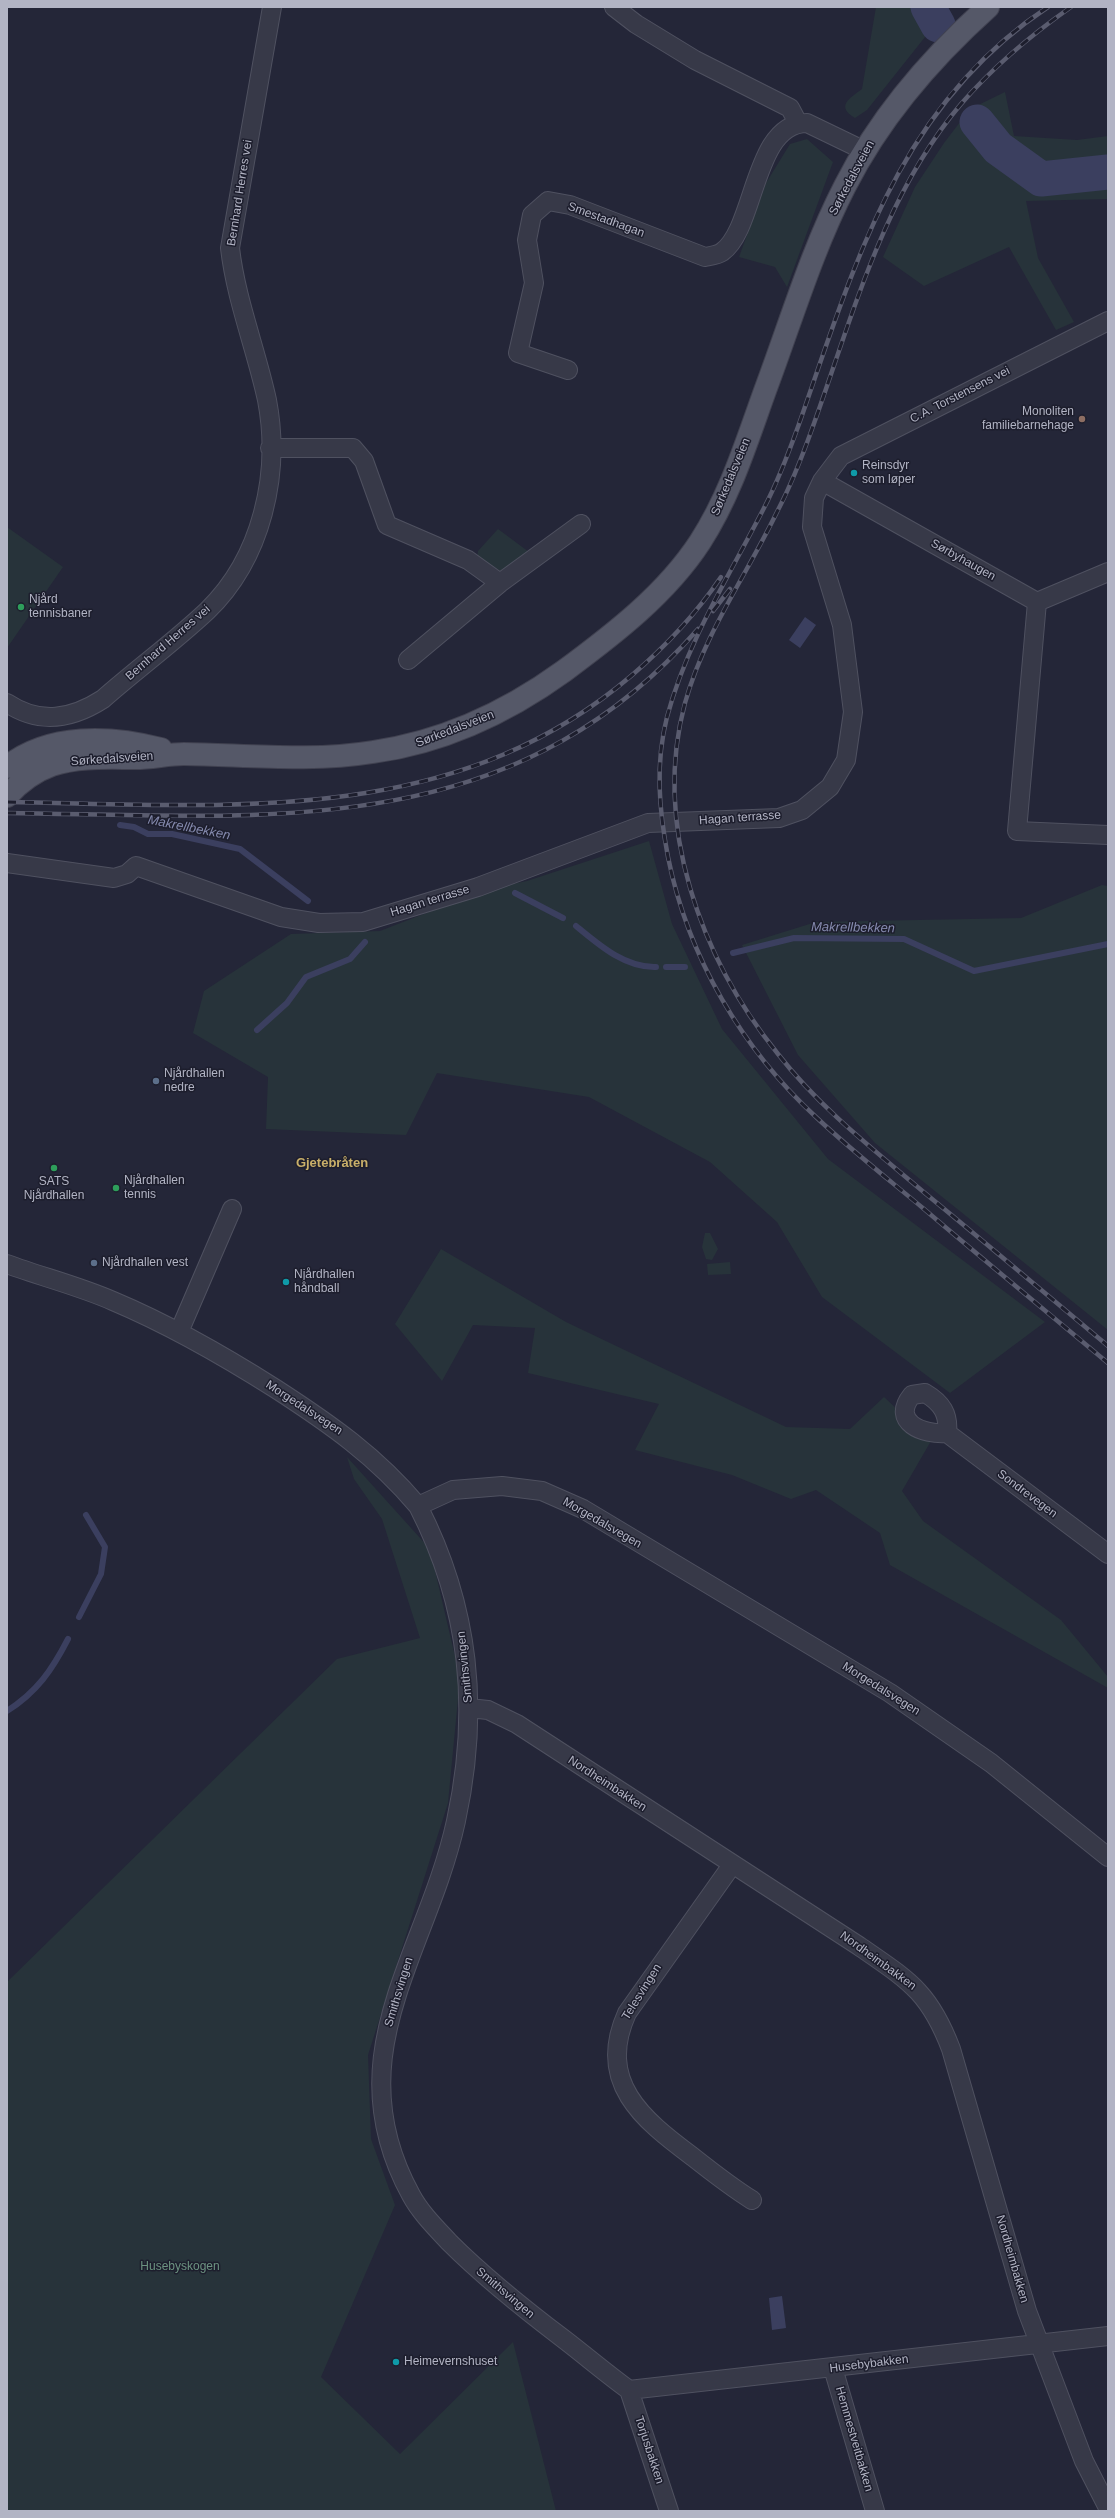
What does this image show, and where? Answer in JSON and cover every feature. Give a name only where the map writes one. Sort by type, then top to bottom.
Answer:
[{"type":"main road","name":"Sørkedalsveien","points":[[11,783],[37,751],[66,742],[118,740],[179,754],[334,757],[395,749],[439,737],[484,720],[521,699],[565,670],[650,600],[680,568],[700,542],[726,496],[833,209],[865,151],[910,87],[958,34],[988,7]]},
{"type":"street","name":"Bernhard Herres vei","points":[[8,705],[24,712],[55,717],[77,714],[103,699],[207,610],[239,570],[251,549],[265,504],[271,466],[267,402],[234,279],[230,248],[272,7]]},
{"type":"street","points":[[614,7],[636,24],[695,60],[790,108],[798,123],[815,126],[865,151]]},
{"type":"street","name":"Smestadhagan","points":[[568,370],[518,353],[534,283],[527,240],[532,215],[548,201],[570,205],[705,257],[722,252],[737,233],[756,180],[770,151],[787,129],[798,123]]},
{"type":"street","name":"C.A. Torstensens vei","points":[[822,481],[841,456],[1108,321]]},
{"type":"street","points":[[270,448],[353,448],[364,461],[387,525],[468,560],[500,583]]},
{"type":"street","name":"Sørbyhaugen","points":[[822,481],[1037,602]]},
{"type":"street","name":"Hagan terrasse","points":[[7,863],[114,878],[127,874],[136,866],[281,917],[319,922],[363,922],[478,887],[648,823],[779,818],[802,810],[830,787],[846,760],[854,712],[842,626],[812,527],[814,498],[822,481]]},
{"type":"street","points":[[408,660],[500,583],[581,524]]},
{"type":"street","points":[[1108,572],[1037,602],[1017,831],[1108,835]]},
{"type":"street","points":[[179,1332],[232,1209]]},
{"type":"street","name":"Morgedalsvegen","points":[[7,1264],[112,1300],[179,1332],[249,1372],[342,1432],[394,1477],[418,1506],[453,1490],[502,1486],[542,1491],[583,1509],[890,1693],[991,1763],[1108,1857]]},
{"type":"street","name":"Sondrevegen","points":[[946,1433],[1108,1554]]},
{"type":"street","name":"Smithsvingen","points":[[418,1506],[444,1560],[455,1598],[468,1673],[469,1708],[465,1765],[456,1822],[446,1859],[400,1982],[384,2043],[381,2068],[381,2103],[385,2132],[398,2168],[412,2197],[431,2224],[472,2266],[497,2287],[629,2390]]},
{"type":"street","name":"Nordheimbakken","points":[[469,1708],[488,1710],[517,1724],[732,1865],[815,1917],[902,1976],[931,2005],[951,2049],[1027,2311],[1084,2461],[1108,2508]]},
{"type":"street","name":"Telesvingen","points":[[732,1865],[627,2013],[618,2036],[616,2063],[623,2088],[648,2121],[675,2144],[737,2191],[752,2200]]},
{"type":"street","name":"Husebybakken","points":[[629,2390],[1108,2336]]},
{"type":"street","name":"Hemmestveitbakken","points":[[833,2368],[875,2511]]},
{"type":"street","name":"Torjusbakken","points":[[629,2390],[669,2511]]},
{"type":"green space","points":[[876,7],[943,7],[946,21],[929,32],[867,110],[855,118],[849,114],[845,106],[849,99],[862,89]]},
{"type":"green space","points":[[1005,92],[1014,136],[1077,140],[1108,136],[1108,199],[1026,201],[1038,258],[1074,322],[1056,330],[1009,247],[924,286],[883,257],[915,187],[944,143],[970,109]]},
{"type":"green space","points":[[807,139],[833,162],[787,287],[775,267],[739,257],[766,183],[790,144]]},
{"type":"green space","name":"Njård tennisbaner","points":[[7,527],[63,567],[7,648]]},
{"type":"green space","points":[[498,529],[529,552],[501,571],[477,558],[478,551]]},
{"type":"green space","points":[[649,841],[672,924],[722,1029],[828,1159],[1045,1322],[950,1393],[822,1297],[777,1222],[710,1162],[589,1097],[437,1073],[406,1135],[266,1129],[268,1077],[193,1033],[204,991],[291,934],[380,931],[488,889],[527,881]]},
{"type":"green space","points":[[1102,885],[1108,886],[1108,1330],[875,1143],[798,1055],[742,945],[816,922],[1021,918]]},
{"type":"green space","points":[[705,1233],[710,1233],[718,1249],[712,1260],[706,1259],[702,1247]]},
{"type":"green space","points":[[441,1249],[566,1322],[786,1427],[850,1429],[884,1397],[931,1441],[902,1491],[923,1521],[1061,1620],[1108,1677],[1108,1688],[890,1565],[880,1533],[816,1490],[791,1499],[732,1475],[635,1450],[659,1404],[528,1373],[535,1328],[473,1325],[442,1381],[395,1324]]},
{"type":"green space","points":[[730,1262],[731,1274],[708,1275],[707,1264]]},
{"type":"green space","name":"Husebyskogen","points":[[347,1457],[430,1549],[460,1678],[448,1803],[368,2055],[371,2139],[395,2205],[321,2377],[400,2454],[513,2342],[556,2511],[7,2511],[7,1982],[337,1659],[420,1638],[382,1519],[354,1479]]},
{"type":"water","points":[[805,617],[816,625],[800,648],[789,640]]},
{"type":"water","points":[[782,2296],[786,2328],[772,2330],[769,2298]]},
{"type":"waterway","points":[[928,7],[938,25]]},
{"type":"waterway","points":[[977,122],[998,148],[1041,179],[1108,172]]},
{"type":"waterway","name":"Makrellbekken","points":[[120,825],[134,827],[148,834],[172,834],[240,849],[308,901]]},
{"type":"waterway","name":"Makrellbekken","points":[[515,893],[563,918]]},
{"type":"waterway","name":"Makrellbekken","points":[[576,926],[603,948],[613,954],[634,964],[656,967]]},
{"type":"waterway","name":"Makrellbekken","points":[[733,953],[794,938],[904,939],[974,971],[1108,944]]},
{"type":"waterway","points":[[257,1030],[287,1003],[306,977],[350,959],[365,942]]},
{"type":"waterway","name":"Makrellbekken","points":[[666,967],[685,967]]},
{"type":"waterway","points":[[79,1617],[101,1574],[105,1547],[86,1515]]},
{"type":"waterway","points":[[7,1711],[18,1704],[43,1680],[56,1661],[68,1639]]},
{"type":"railway","points":[[1048,7],[997,47],[954,91],[918,140],[888,193],[863,248],[840,305],[779,477],[697,636],[675,689],[663,735],[660,787],[662,822],[668,857],[677,894],[689,930],[704,965],[722,999],[742,1031],[765,1062],[790,1091],[843,1142],[1108,1363]]},
{"type":"railway","points":[[1071,7],[1013,52],[973,90],[934,140],[910,178],[872,259],[792,481],[765,536],[714,629],[693,678],[685,703],[676,749],[675,796],[680,843],[690,889],[706,933],[726,976],[751,1017],[778,1054],[794,1074],[848,1128],[1108,1346]]},
{"type":"railway","points":[[7,802],[172,805],[253,804],[334,798],[412,784],[488,761],[561,725],[631,676],[656,654],[679,630],[721,577]]},
{"type":"railway","points":[[713,611],[730,589]]},
{"type":"railway","points":[[7,813],[197,816],[289,813],[378,803],[464,783],[547,749],[625,699],[698,629]]},
{"type":"place","name":"Monoliten familiebarnehage","points":[[1082,419]]},
{"type":"place","name":"Reinsdyr som løper","points":[[854,473]]},
{"type":"place","name":"Njård tennisbaner","points":[[21,607]]},
{"type":"place","name":"Njårdhallen nedre","points":[[156,1081]]},
{"type":"place","name":"SATS Njårdhallen","points":[[54,1168]]},
{"type":"place","name":"Njårdhallen tennis","points":[[116,1188]]},
{"type":"place","name":"Njårdhallen vest","points":[[94,1263]]},
{"type":"place","name":"Njårdhallen håndball","points":[[286,1282]]},
{"type":"place","name":"Heimevernshuset","points":[[396,2362]]},
{"type":"district","name":"Gjetebråten","points":[[332,1163]]}]
